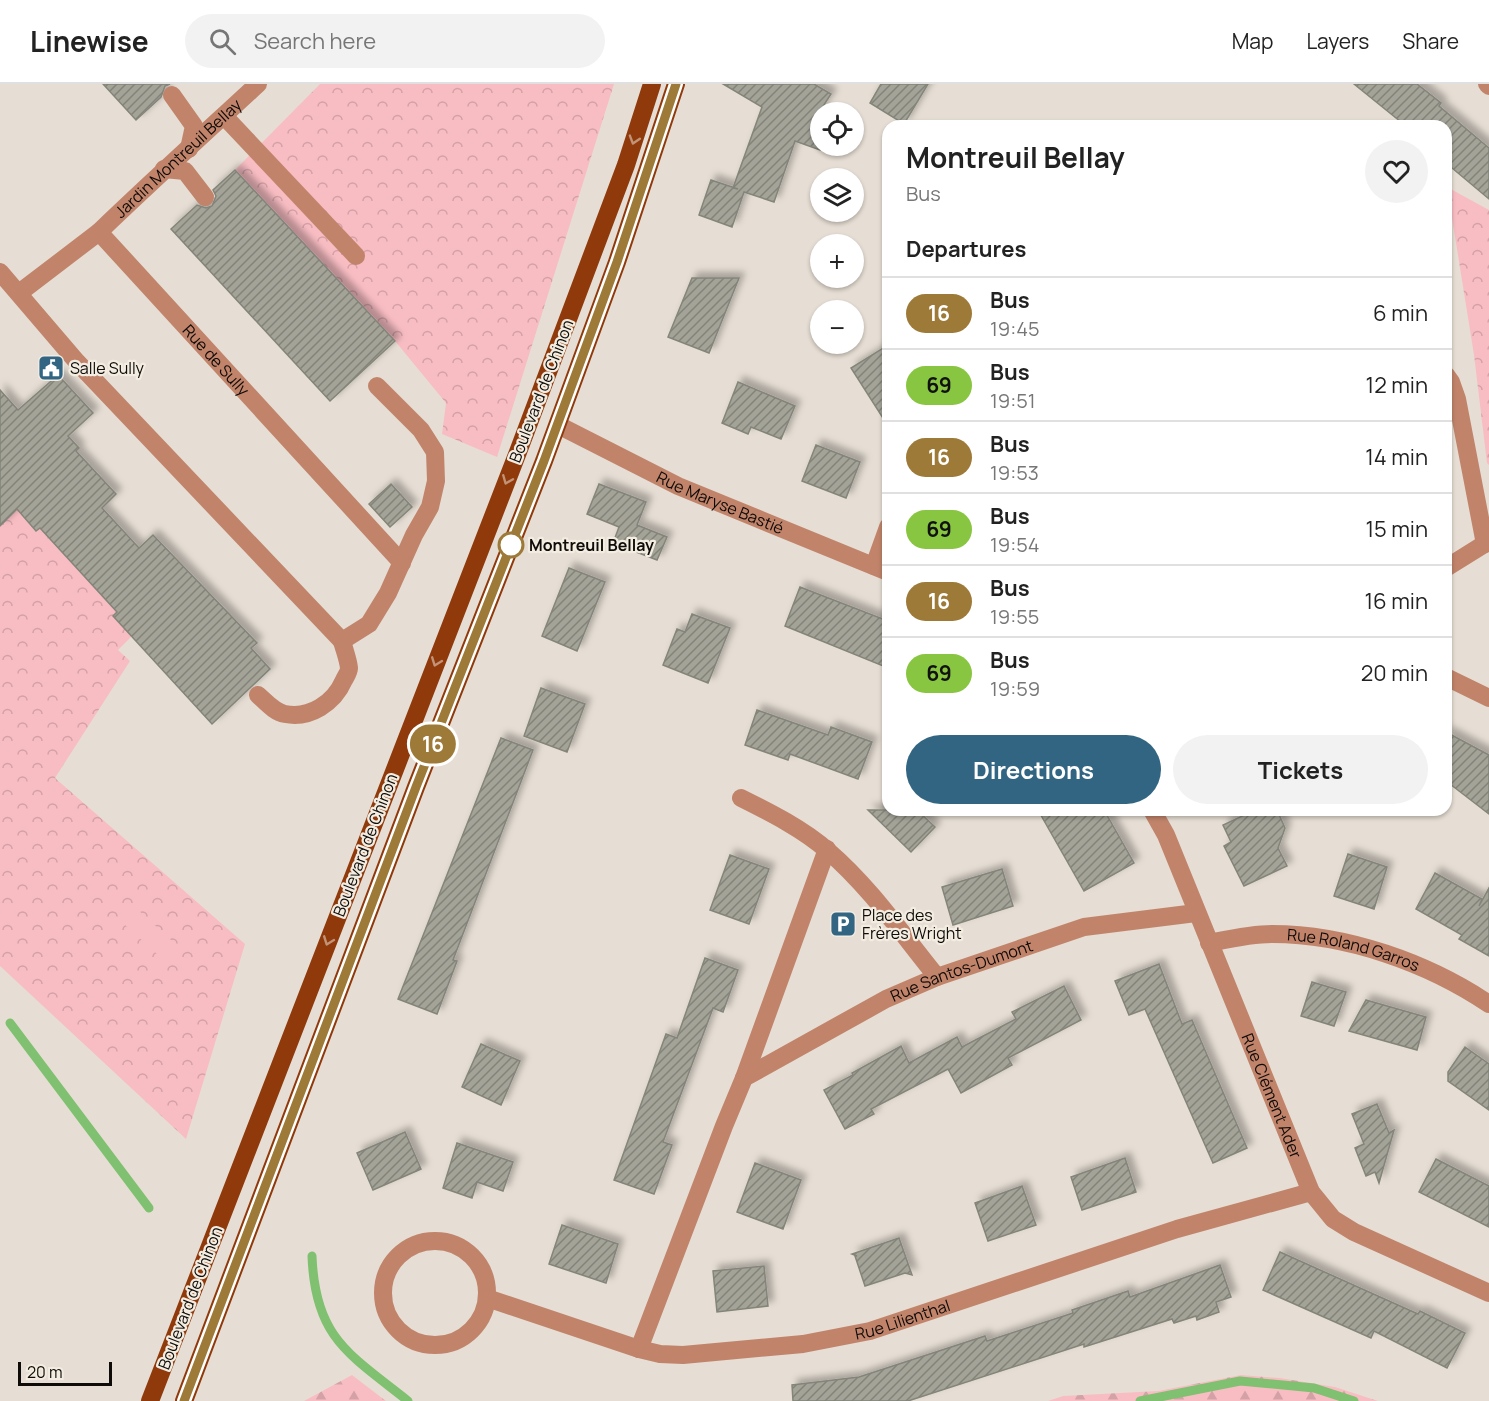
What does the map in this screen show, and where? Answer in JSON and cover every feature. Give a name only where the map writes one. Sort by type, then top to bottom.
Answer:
[{"type":"main road","name":"Boulevard de Chinon","points":[[150,1401],[518,452],[626,165],[652,84]]},
{"type":"main road","name":"Boulevard de Chinon","points":[[184,1401],[416,787],[558,424],[617,262],[676,84]]},
{"type":"street","name":"Jardin Montreuil Bellay","points":[[99,232],[164,169],[258,84]]},
{"type":"street","points":[[172,95],[194,126],[189,148]]},
{"type":"street","points":[[224,116],[356,256]]},
{"type":"street","points":[[164,169],[185,171],[205,197]]},
{"type":"street","points":[[19,293],[99,232]]},
{"type":"street","name":"Rue de Sully","points":[[99,232],[402,563]]},
{"type":"street","points":[[0,272],[77,363],[342,640],[349,670],[341,688],[331,702],[302,714],[283,714],[273,709],[258,695]]},
{"type":"street","points":[[1452,385],[1457,399],[1487,542],[1452,564]]},
{"type":"street","points":[[342,640],[369,624],[388,593],[414,535],[430,507],[436,481],[435,452],[421,430],[377,386]]},
{"type":"street","name":"Rue Maryse Bastié","points":[[558,424],[678,486],[881,569]]},
{"type":"street","points":[[1452,680],[1489,698]]},
{"type":"street","points":[[741,798],[780,818],[827,849],[856,877],[937,977]]},
{"type":"street","name":"Rue Clément Ader","points":[[1155,816],[1166,835],[1311,1192],[1333,1220],[1354,1232],[1489,1293]]},
{"type":"street","points":[[639,1349],[744,1078],[827,849]]},
{"type":"street","name":"Rue Santos-Dumont","points":[[744,1078],[886,999],[937,977],[1084,927],[1196,913]]},
{"type":"street","name":"Rue Roland Garros","points":[[1209,943],[1271,934],[1313,936],[1399,959],[1439,976],[1489,1004]]},
{"type":"street","name":"Rue Lilienthal","points":[[487,1298],[660,1354],[683,1355],[803,1344],[870,1331],[1177,1229],[1311,1192]]},
{"type":"street","points":[[434,1240],[452,1243],[467,1252],[479,1264],[486,1280],[487,1298],[484,1313],[465,1337],[449,1344],[432,1346],[414,1342],[399,1332],[389,1318],[383,1301],[383,1283],[390,1267],[401,1253],[416,1244],[434,1240]]},
{"type":"green space","points":[[320,84],[614,84],[497,457],[442,434],[446,403],[395,341],[235,170]]},
{"type":"green space","points":[[1452,190],[1489,210],[1489,465],[1452,218]]},
{"type":"green space","points":[[17,509],[35,531],[40,528],[117,612],[113,616],[132,636],[118,650],[130,661],[55,778],[245,944],[186,1139],[0,966],[0,521],[2,524]]},
{"type":"green space","points":[[137,909],[180,948],[167,963],[124,924]]},
{"type":"green space","points":[[352,1375],[386,1401],[304,1401]]},
{"type":"green space","points":[[1241,1375],[1280,1378],[1335,1387],[1378,1401],[1048,1401],[1063,1396],[1158,1391]]},
{"type":"building","points":[[103,84],[170,84],[165,86],[161,97],[136,120]]},
{"type":"building","points":[[723,84],[814,84],[831,94],[826,102],[810,102],[810,146],[795,141],[774,202],[744,192],[732,227],[699,215],[711,180],[733,187],[762,107]]},
{"type":"building","points":[[881,84],[928,84],[906,120],[898,120],[870,103]]},
{"type":"building","points":[[1354,84],[1417,84],[1441,103],[1439,106],[1489,148],[1489,199],[1452,168],[1452,120],[1399,120]]},
{"type":"building","points":[[235,170],[395,341],[330,401],[171,229],[197,205],[206,208],[212,206],[216,196],[213,190]]},
{"type":"building","points":[[692,278],[739,278],[709,353],[668,337]]},
{"type":"building","points":[[882,349],[882,417],[851,368]]},
{"type":"building","points":[[58,375],[93,413],[68,436],[79,448],[76,451],[116,494],[102,508],[139,548],[153,535],[257,643],[251,648],[270,669],[212,724],[113,616],[117,612],[40,528],[36,531],[17,509],[0,526],[0,390],[18,410]]},
{"type":"building","points":[[738,382],[795,406],[781,439],[751,427],[748,434],[722,423]]},
{"type":"building","points":[[816,445],[860,462],[846,498],[802,481]]},
{"type":"building","points":[[391,484],[412,507],[390,527],[369,504]]},
{"type":"building","points":[[599,484],[646,502],[637,525],[667,537],[657,560],[613,543],[619,527],[587,514]]},
{"type":"building","points":[[569,568],[605,582],[577,651],[542,636]]},
{"type":"building","points":[[800,587],[882,619],[882,666],[785,626]]},
{"type":"building","points":[[692,614],[730,628],[708,683],[663,665],[677,629],[685,632]]},
{"type":"building","points":[[541,688],[585,704],[567,752],[524,736]]},
{"type":"building","points":[[757,710],[828,735],[831,727],[872,742],[858,779],[790,754],[788,760],[745,745]]},
{"type":"building","points":[[1452,735],[1489,755],[1489,814],[1452,786]]},
{"type":"building","points":[[501,738],[533,750],[453,960],[457,961],[437,1014],[398,999]]},
{"type":"building","points":[[868,810],[882,810],[882,816],[923,816],[935,827],[911,852]]},
{"type":"building","points":[[1041,816],[1107,816],[1134,863],[1084,891]]},
{"type":"building","points":[[1242,816],[1280,816],[1285,828],[1278,848],[1287,866],[1244,886],[1224,846],[1231,842],[1223,825]]},
{"type":"building","points":[[1348,854],[1387,867],[1374,909],[1334,896]]},
{"type":"building","points":[[730,855],[769,869],[749,924],[710,910]]},
{"type":"building","points":[[1002,869],[1013,906],[953,925],[942,887]]},
{"type":"building","points":[[1435,873],[1482,899],[1479,906],[1489,888],[1489,956],[1459,939],[1462,935],[1416,909]]},
{"type":"building","points":[[705,958],[738,970],[723,1012],[713,1008],[663,1142],[672,1145],[654,1194],[614,1180],[666,1034],[677,1038]]},
{"type":"building","points":[[1159,964],[1182,1024],[1192,1020],[1247,1148],[1213,1163],[1145,1009],[1129,1015],[1115,981]]},
{"type":"building","points":[[1312,982],[1346,992],[1334,1026],[1301,1016]]},
{"type":"building","points":[[1064,986],[1081,1020],[1008,1058],[1012,1065],[961,1093],[948,1069],[871,1109],[874,1114],[845,1129],[824,1090],[901,1046],[909,1063],[957,1037],[962,1047],[1016,1019],[1012,1012]]},
{"type":"building","points":[[1366,1000],[1426,1017],[1417,1050],[1349,1031]]},
{"type":"building","points":[[481,1044],[520,1061],[501,1105],[462,1087]]},
{"type":"building","points":[[1465,1047],[1489,1064],[1489,1110],[1448,1081],[1448,1072]]},
{"type":"building","points":[[1377,1104],[1389,1133],[1394,1130],[1379,1183],[1375,1172],[1366,1176],[1355,1148],[1364,1144],[1352,1114]]},
{"type":"building","points":[[405,1132],[421,1169],[373,1190],[357,1153]]},
{"type":"building","points":[[457,1143],[513,1162],[503,1191],[477,1182],[472,1198],[443,1188]]},
{"type":"building","points":[[1125,1158],[1136,1192],[1082,1210],[1071,1177]]},
{"type":"building","points":[[1436,1159],[1489,1186],[1489,1227],[1419,1192]]},
{"type":"building","points":[[755,1163],[801,1180],[783,1229],[737,1212]]},
{"type":"building","points":[[1022,1186],[1036,1225],[988,1241],[975,1203]]},
{"type":"building","points":[[562,1225],[618,1244],[606,1283],[549,1264]]},
{"type":"building","points":[[899,1238],[912,1275],[905,1273],[865,1286],[855,1256],[857,1256],[852,1254]]},
{"type":"building","points":[[1280,1252],[1418,1314],[1420,1311],[1465,1333],[1447,1368],[1374,1331],[1371,1338],[1263,1290]]},
{"type":"building","points":[[1220,1265],[1231,1297],[1216,1302],[1219,1312],[1197,1320],[1196,1316],[1174,1323],[1172,1319],[1084,1347],[1084,1344],[908,1401],[793,1401],[792,1385],[859,1377],[985,1336],[987,1341],[1073,1313],[1072,1310],[1128,1291],[1130,1297]]},
{"type":"building","points":[[764,1266],[768,1306],[717,1312],[713,1271]]},
{"type":"waterway","points":[[10,1023],[149,1208]]},
{"type":"waterway","points":[[312,1256],[320,1307],[328,1326],[352,1356],[408,1401]]},
{"type":"waterway","points":[[1140,1401],[1240,1381],[1314,1388],[1354,1401]]},
{"type":"bus line","name":"16","points":[[184,1401],[416,787],[544,461],[617,262],[676,84]]},
{"type":"place","name":"Salle Sully","points":[[51,368]]},
{"type":"place","name":"Montreuil Bellay","points":[[511,545]]},
{"type":"place","name":"Place des Frères Wright","points":[[843,924]]}]
